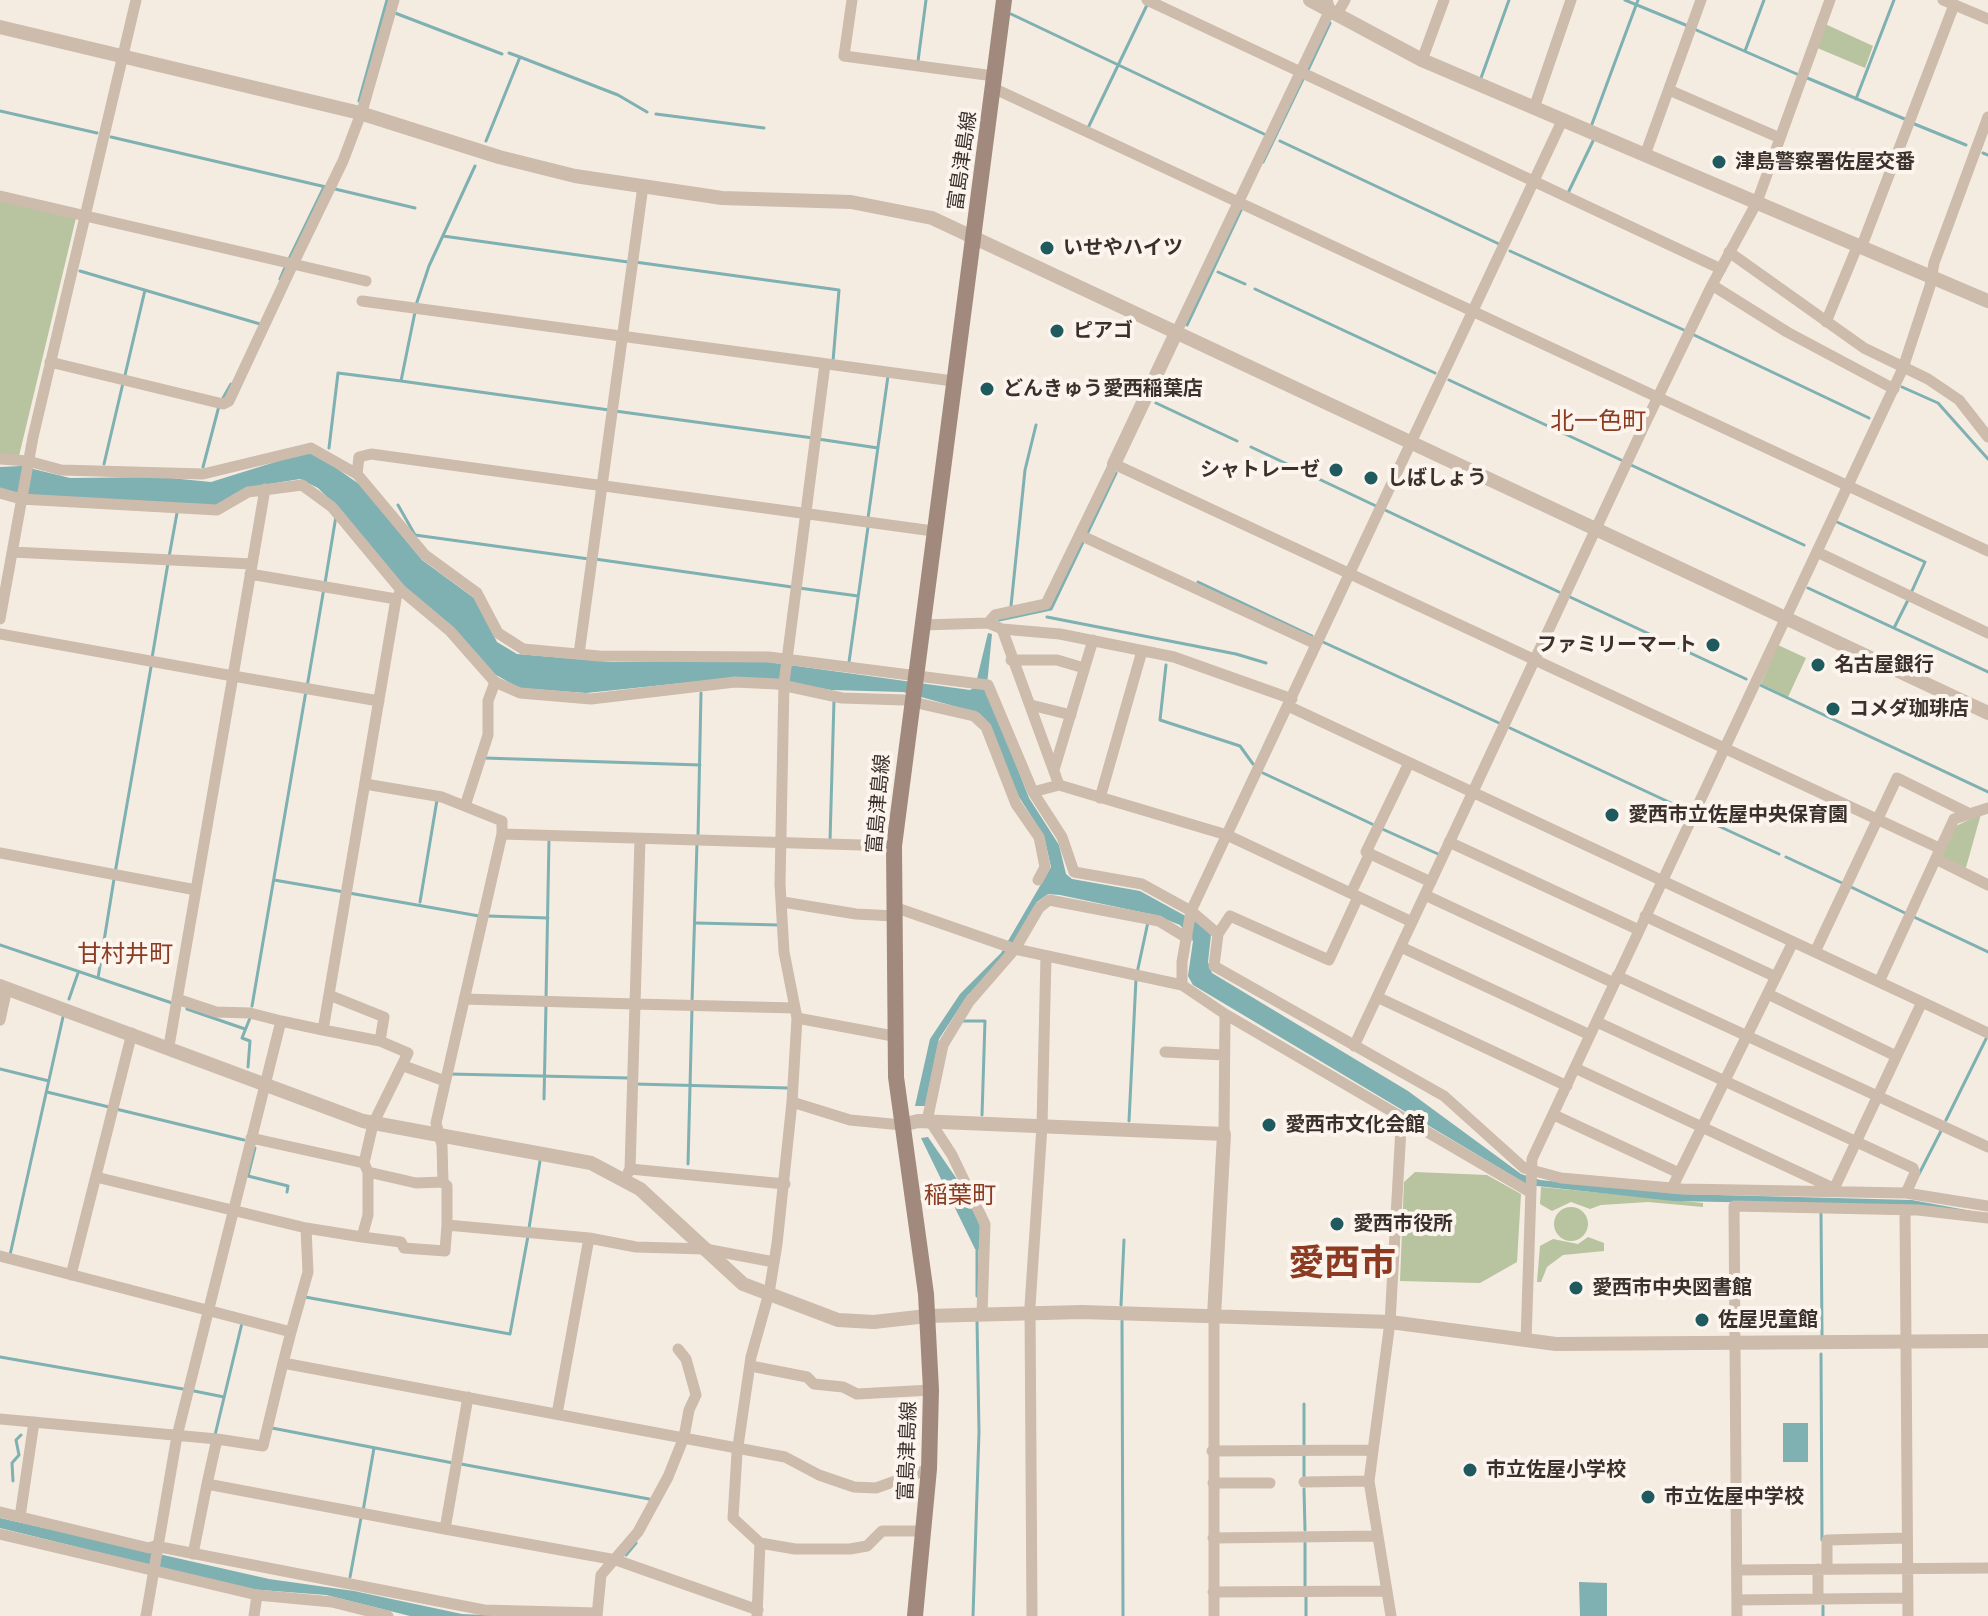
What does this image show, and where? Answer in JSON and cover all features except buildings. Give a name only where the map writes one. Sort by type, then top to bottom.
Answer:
[{"type":"main road","name":"富島津島線","points":[[915,1616],[929,1469],[931,1390],[927,1316],[893,1036],[894,846],[1004,0]]},
{"type":"street","points":[[0,619],[28,462],[136,0]]},
{"type":"street","points":[[50,362],[223,404],[229,401],[343,161],[394,0]]},
{"type":"street","points":[[852,0],[844,56],[994,82],[1239,203],[1988,551]]},
{"type":"street","points":[[1147,0],[1721,269]]},
{"type":"street","points":[[1310,0],[1331,8],[1422,60],[1988,301]]},
{"type":"street","points":[[988,623],[995,615],[1046,604],[1305,73],[1331,8],[1345,0]]},
{"type":"street","points":[[1422,60],[1444,0]]},
{"type":"street","points":[[1534,108],[1571,0]]},
{"type":"street","points":[[1645,155],[1701,0]]},
{"type":"street","points":[[1354,1046],[1712,285],[1757,202],[1830,0]]},
{"type":"street","points":[[1826,322],[1859,248],[1948,2],[1988,19]]},
{"type":"street","points":[[0,27],[360,113],[514,161],[575,176],[722,198],[882,207],[932,218],[1988,713]]},
{"type":"street","points":[[1669,90],[1780,138]]},
{"type":"street","points":[[1526,1341],[1530,1182],[1554,1115],[1894,389],[1934,263],[1988,117]]},
{"type":"street","points":[[1182,985],[1191,914],[1562,121]]},
{"type":"street","points":[[579,654],[643,186]]},
{"type":"street","points":[[0,196],[366,281]]},
{"type":"street","points":[[1729,252],[1864,348],[1928,379],[1959,400],[1988,437]]},
{"type":"street","points":[[1712,285],[1787,332],[1894,389]]},
{"type":"street","points":[[362,301],[953,381]]},
{"type":"street","points":[[825,364],[784,684],[780,843],[784,952],[796,1013],[792,1102],[774,1262],[751,1366],[733,1518],[760,1543],[795,1549],[850,1549],[867,1546],[882,1531],[924,1531]]},
{"type":"street","points":[[0,459],[61,470],[214,473],[267,456],[311,448],[357,474],[425,555],[477,593],[498,633],[523,649],[579,654],[728,654],[986,685],[1033,792],[1062,837],[1074,872],[1142,884],[1218,934]]},
{"type":"street","points":[[357,474],[359,457],[371,454],[933,531]]},
{"type":"street","points":[[1114,464],[1878,820],[1988,885]]},
{"type":"street","points":[[0,493],[21,498],[217,510],[248,492],[302,485],[332,507],[398,595],[450,631],[495,682],[520,693],[591,699],[735,682],[784,684],[842,698],[911,700],[974,716],[986,727],[1016,804],[1039,837],[1045,867],[1038,880]]},
{"type":"street","points":[[169,1046],[265,489]]},
{"type":"street","points":[[1080,535],[1316,644]]},
{"type":"street","points":[[12,552],[251,569],[398,595]]},
{"type":"street","points":[[1817,552],[1988,633]]},
{"type":"street","points":[[323,1030],[398,595]]},
{"type":"street","points":[[922,625],[988,623],[1002,629],[1093,640],[1174,657],[1290,703],[1409,763],[1988,1033]]},
{"type":"street","points":[[1002,629],[1059,785]]},
{"type":"street","points":[[0,634],[379,701]]},
{"type":"street","points":[[1054,771],[1093,640]]},
{"type":"street","points":[[1100,798],[1142,651]]},
{"type":"street","points":[[1011,660],[1057,660],[1084,668]]},
{"type":"street","points":[[465,806],[488,735],[488,701],[495,682]]},
{"type":"street","points":[[1031,705],[1071,715]]},
{"type":"street","points":[[1409,763],[1366,852],[1431,882]]},
{"type":"street","points":[[1815,952],[1897,778],[1968,813]]},
{"type":"street","points":[[96,1177],[306,1228],[401,1242],[404,1248],[445,1251],[447,1186],[443,1182],[436,1123],[502,834],[502,821],[442,797],[365,784]]},
{"type":"street","points":[[1033,792],[1059,785],[1227,835],[1412,922]]},
{"type":"street","points":[[1879,982],[1954,819],[1988,808]]},
{"type":"street","points":[[502,834],[894,846]]},
{"type":"street","points":[[640,839],[627,1173],[743,1284],[838,1320],[874,1322],[927,1316],[1031,1312],[1390,1322],[1526,1341],[1988,1341]]},
{"type":"street","points":[[1449,842],[1639,930]]},
{"type":"street","points":[[0,853],[196,890]]},
{"type":"street","points":[[1370,853],[1329,960],[1230,916],[1218,934],[1216,968],[1444,1096],[1530,1182]]},
{"type":"street","points":[[1425,895],[1988,1147]]},
{"type":"street","points":[[978,1314],[985,1224],[952,1155],[928,1121],[943,1045],[969,1002],[1039,908],[1055,899],[1159,921],[1187,936]]},
{"type":"street","points":[[783,902],[856,914],[894,911],[1046,956],[1182,985],[1225,1014],[1406,1121],[1530,1182],[1906,1193],[1988,1205]]},
{"type":"street","points":[[1645,916],[1776,977]]},
{"type":"street","points":[[1672,1188],[1793,942]]},
{"type":"street","points":[[1401,947],[1590,1035]]},
{"type":"street","points":[[1032,1616],[1031,1312],[1042,1126],[1046,956]]},
{"type":"street","points":[[0,1020],[4,987],[373,1124],[439,1138],[571,1158],[627,1173],[785,1184]]},
{"type":"street","points":[[1768,994],[1896,1056]]},
{"type":"street","points":[[329,995],[384,1017],[380,1041]]},
{"type":"street","points":[[1377,997],[1567,1086]]},
{"type":"street","points":[[177,999],[216,1012],[250,1013],[380,1041],[408,1053],[373,1124],[366,1168],[368,1215],[362,1237]]},
{"type":"street","points":[[464,999],[796,1013],[893,1036]]},
{"type":"street","points":[[1833,1190],[1922,1002]]},
{"type":"street","points":[[1214,1616],[1214,1316],[1224,1134],[1225,1014]]},
{"type":"street","points":[[146,1616],[155,1549],[177,1436],[281,1021]]},
{"type":"street","points":[[1597,1022],[1913,1168],[1915,1173],[1906,1193]]},
{"type":"street","points":[[71,1275],[132,1033]]},
{"type":"street","points":[[1165,1052],[1224,1055]]},
{"type":"street","points":[[404,1066],[445,1081]]},
{"type":"street","points":[[1575,1068],[1833,1190]]},
{"type":"street","points":[[792,1102],[850,1120],[902,1125],[928,1121],[1224,1134]]},
{"type":"street","points":[[1554,1115],[1679,1173]]},
{"type":"street","points":[[1391,1616],[1369,1481],[1370,1450],[1390,1322],[1401,1128],[1406,1121]]},
{"type":"street","points":[[251,1138],[416,1183],[443,1182]]},
{"type":"street","points":[[1737,1616],[1738,1356],[1734,1343],[1734,1206],[1905,1210],[1988,1218]]},
{"type":"street","points":[[1905,1210],[1908,1616]]},
{"type":"street","points":[[447,1225],[589,1238],[636,1247],[705,1249],[774,1262]]},
{"type":"street","points":[[0,1419],[263,1446],[308,1272],[306,1228]]},
{"type":"street","points":[[557,1414],[589,1238]]},
{"type":"street","points":[[0,1256],[291,1332]]},
{"type":"street","points":[[0,1512],[149,1548],[484,1610],[597,1615],[597,1583],[638,1532],[668,1477],[684,1437],[689,1410],[696,1395],[686,1359],[678,1349]]},
{"type":"street","points":[[283,1363],[739,1447],[785,1457],[819,1475],[854,1487],[876,1488],[929,1469]]},
{"type":"street","points":[[751,1366],[807,1377],[814,1384],[843,1387],[857,1394],[931,1390]]},
{"type":"street","points":[[445,1529],[468,1397]]},
{"type":"street","points":[[20,1517],[34,1422]]},
{"type":"street","points":[[193,1554],[217,1439]]},
{"type":"street","points":[[1212,1451],[1370,1450]]},
{"type":"street","points":[[1304,1482],[1369,1481]]},
{"type":"street","points":[[1213,1483],[1270,1483]]},
{"type":"street","points":[[207,1484],[616,1560],[758,1613],[760,1543]]},
{"type":"street","points":[[0,1534],[257,1595],[332,1602],[388,1616]]},
{"type":"street","points":[[1213,1538],[1376,1536]]},
{"type":"street","points":[[1818,1599],[1827,1540],[1907,1538]]},
{"type":"street","points":[[1737,1570],[1988,1568]]},
{"type":"street","points":[[1213,1592],[1385,1591]]},
{"type":"street","points":[[254,1616],[257,1595]]},
{"type":"street","points":[[1737,1600],[1908,1598]]},
{"type":"green space","points":[[1823,23],[1873,46],[1865,68],[1815,47]]},
{"type":"green space","points":[[0,200],[76,218],[19,456],[0,454]]},
{"type":"green space","points":[[1778,645],[1806,658],[1788,697],[1761,684]]},
{"type":"green space","points":[[1981,814],[1965,871],[1941,857],[1954,827]]},
{"type":"green space","points":[[1415,1172],[1487,1175],[1521,1194],[1517,1262],[1480,1283],[1400,1281],[1404,1182]]},
{"type":"green space","points":[[1541,1187],[1703,1203],[1703,1207],[1648,1202],[1601,1205],[1590,1209],[1571,1202],[1552,1211],[1540,1204]]},
{"type":"green space","points":[[1571,1207],[1583,1212],[1588,1224],[1583,1236],[1571,1241],[1559,1236],[1554,1224],[1559,1212]]},
{"type":"green space","points":[[1588,1237],[1604,1243],[1604,1251],[1563,1255],[1547,1267],[1541,1282],[1537,1282],[1540,1246],[1553,1239],[1578,1244]]},
{"type":"water","points":[[304,453],[316,454],[359,484],[422,560],[474,598],[497,642],[517,654],[612,662],[753,660],[970,690],[975,687],[988,633],[992,634],[986,695],[990,698],[1029,798],[1059,845],[1066,874],[1072,879],[1140,891],[1200,924],[1211,935],[1208,962],[1212,973],[1408,1091],[1521,1174],[1540,1180],[1681,1194],[1912,1200],[1988,1214],[1923,1206],[1673,1201],[1528,1185],[1193,985],[1188,976],[1193,941],[1180,925],[1155,915],[1060,895],[1048,894],[1037,902],[1005,956],[967,996],[939,1039],[925,1106],[915,1106],[930,1039],[960,994],[1001,953],[1051,867],[1044,836],[1019,797],[985,719],[979,713],[903,692],[831,690],[767,679],[731,678],[586,693],[519,688],[484,668],[454,628],[415,600],[338,508],[318,488],[300,479],[269,484],[214,507],[29,496],[0,488],[0,467],[21,466],[70,478],[160,477],[211,482]]},
{"type":"water","points":[[928,1137],[965,1191],[980,1226],[981,1250],[975,1249],[921,1138]]},
{"type":"water","points":[[1783,1423],[1808,1423],[1808,1462],[1783,1462]]},
{"type":"water","points":[[0,1518],[269,1579],[354,1591],[462,1614],[503,1616],[410,1616],[326,1595],[248,1589],[0,1528]]},
{"type":"water","points":[[1579,1582],[1607,1583],[1607,1616],[1580,1616]]},
{"type":"waterway","points":[[359,101],[387,0]]},
{"type":"waterway","points":[[918,61],[926,0]]},
{"type":"waterway","points":[[1481,78],[1509,0]]},
{"type":"waterway","points":[[1625,0],[1688,26]]},
{"type":"waterway","points":[[1592,124],[1638,0]]},
{"type":"waterway","points":[[1745,51],[1764,0]]},
{"type":"waterway","points":[[1856,99],[1894,0]]},
{"type":"waterway","points":[[1088,128],[1147,5]]},
{"type":"waterway","points":[[395,13],[502,54]]},
{"type":"waterway","points":[[1011,14],[1266,135]]},
{"type":"waterway","points":[[1307,72],[1330,23]]},
{"type":"waterway","points":[[1694,29],[1799,75]]},
{"type":"waterway","points":[[486,141],[520,57],[509,53]]},
{"type":"waterway","points":[[520,57],[618,95],[647,112]]},
{"type":"waterway","points":[[1805,77],[1907,120]]},
{"type":"waterway","points":[[1263,162],[1303,79]]},
{"type":"waterway","points":[[0,111],[97,133]]},
{"type":"waterway","points":[[656,114],[764,128]]},
{"type":"waterway","points":[[1912,123],[1966,145]]},
{"type":"waterway","points":[[111,137],[326,187]]},
{"type":"waterway","points":[[1280,141],[1499,244]]},
{"type":"waterway","points":[[1568,193],[1593,141]]},
{"type":"waterway","points":[[1983,153],[1988,155]]},
{"type":"waterway","points":[[416,305],[429,266],[475,166]]},
{"type":"waterway","points":[[289,259],[324,187]]},
{"type":"waterway","points":[[335,189],[415,208]]},
{"type":"waterway","points":[[1187,325],[1241,210]]},
{"type":"waterway","points":[[443,236],[628,262]]},
{"type":"waterway","points":[[1510,251],[1686,331]]},
{"type":"waterway","points":[[635,262],[839,290],[833,361]]},
{"type":"waterway","points":[[280,279],[286,265]]},
{"type":"waterway","points":[[80,271],[260,324]]},
{"type":"waterway","points":[[1218,272],[1245,284]]},
{"type":"waterway","points":[[1255,289],[1435,373]]},
{"type":"waterway","points":[[125,375],[145,290]]},
{"type":"waterway","points":[[329,448],[338,373],[401,381],[415,312]]},
{"type":"waterway","points":[[1692,334],[1869,418]]},
{"type":"waterway","points":[[868,518],[888,376]]},
{"type":"waterway","points":[[1449,380],[1621,460]]},
{"type":"waterway","points":[[401,381],[609,410]]},
{"type":"waterway","points":[[104,464],[123,383]]},
{"type":"waterway","points":[[223,398],[231,384]]},
{"type":"waterway","points":[[1902,387],[1938,403],[1988,459]]},
{"type":"waterway","points":[[1156,403],[1237,441]]},
{"type":"waterway","points":[[203,467],[219,406]]},
{"type":"waterway","points":[[615,411],[813,438]]},
{"type":"waterway","points":[[1011,606],[1025,470],[1036,425]]},
{"type":"waterway","points":[[818,439],[878,448]]},
{"type":"waterway","points":[[1251,447],[1376,506]]},
{"type":"waterway","points":[[1631,465],[1804,545]]},
{"type":"waterway","points":[[1088,532],[1116,473]]},
{"type":"waterway","points":[[398,505],[415,535],[589,559]]},
{"type":"waterway","points":[[1385,510],[1559,592]]},
{"type":"waterway","points":[[169,557],[177,513]]},
{"type":"waterway","points":[[325,583],[336,516]]},
{"type":"waterway","points":[[1837,522],[1925,562],[1911,593]]},
{"type":"waterway","points":[[849,662],[868,527]]},
{"type":"waterway","points":[[999,620],[1051,609],[1083,542]]},
{"type":"waterway","points":[[595,559],[792,587]]},
{"type":"waterway","points":[[152,658],[168,563]]},
{"type":"waterway","points":[[1198,582],[1312,636]]},
{"type":"waterway","points":[[307,687],[324,588]]},
{"type":"waterway","points":[[799,588],[858,596]]},
{"type":"waterway","points":[[1808,588],[1988,672]]},
{"type":"waterway","points":[[1570,597],[1746,679]]},
{"type":"waterway","points":[[1894,628],[1908,600]]},
{"type":"waterway","points":[[1047,617],[1236,654],[1266,663]]},
{"type":"waterway","points":[[1323,642],[1499,723]]},
{"type":"waterway","points":[[1166,665],[1160,720],[1240,746],[1253,764]]},
{"type":"waterway","points":[[115,873],[151,667]]},
{"type":"waterway","points":[[1760,685],[1988,792]]},
{"type":"waterway","points":[[252,1006],[306,691]]},
{"type":"waterway","points":[[698,837],[701,693]]},
{"type":"waterway","points":[[830,841],[834,700]]},
{"type":"waterway","points":[[1510,728],[1686,810]]},
{"type":"waterway","points":[[485,758],[700,765]]},
{"type":"waterway","points":[[1263,773],[1372,824]]},
{"type":"waterway","points":[[420,902],[437,800]]},
{"type":"waterway","points":[[1699,817],[1779,854]]},
{"type":"waterway","points":[[1380,828],[1438,854]]},
{"type":"waterway","points":[[546,999],[549,839]]},
{"type":"waterway","points":[[692,1002],[697,843]]},
{"type":"waterway","points":[[1786,857],[1842,883]]},
{"type":"waterway","points":[[98,978],[114,879]]},
{"type":"waterway","points":[[274,880],[344,892]]},
{"type":"waterway","points":[[1851,887],[1905,913]]},
{"type":"waterway","points":[[349,893],[479,916]]},
{"type":"waterway","points":[[488,916],[548,918]]},
{"type":"waterway","points":[[1914,917],[1988,952]]},
{"type":"waterway","points":[[1137,973],[1148,922]]},
{"type":"waterway","points":[[696,923],[780,925]]},
{"type":"waterway","points":[[0,945],[172,1003]]},
{"type":"waterway","points":[[69,999],[78,973]]},
{"type":"waterway","points":[[1129,1121],[1136,979]]},
{"type":"waterway","points":[[544,1099],[546,1004]]},
{"type":"waterway","points":[[187,1009],[245,1029]]},
{"type":"waterway","points":[[688,1164],[692,1009]]},
{"type":"waterway","points":[[10,1255],[63,1017]]},
{"type":"waterway","points":[[248,1067],[250,1041],[242,1038],[250,1018]]},
{"type":"waterway","points":[[962,1021],[985,1021],[982,1115]]},
{"type":"waterway","points":[[1946,1120],[1987,1037]]},
{"type":"waterway","points":[[0,1069],[49,1081]]},
{"type":"waterway","points":[[450,1074],[629,1078]]},
{"type":"waterway","points":[[635,1084],[788,1088]]},
{"type":"waterway","points":[[47,1092],[109,1107]]},
{"type":"waterway","points":[[116,1109],[244,1140]]},
{"type":"waterway","points":[[1919,1174],[1941,1131]]},
{"type":"waterway","points":[[255,1148],[248,1176],[288,1186],[287,1192]]},
{"type":"waterway","points":[[529,1228],[540,1161]]},
{"type":"waterway","points":[[1821,1213],[1822,1335]]},
{"type":"waterway","points":[[305,1297],[510,1334],[528,1236]]},
{"type":"waterway","points":[[1121,1305],[1124,1240]]},
{"type":"waterway","points":[[977,1248],[977,1296]]},
{"type":"waterway","points":[[973,1616],[979,1432],[977,1320]]},
{"type":"waterway","points":[[1122,1321],[1123,1616]]},
{"type":"waterway","points":[[215,1435],[242,1323]]},
{"type":"waterway","points":[[1821,1354],[1822,1540]]},
{"type":"waterway","points":[[0,1357],[183,1389]]},
{"type":"waterway","points":[[194,1391],[224,1397]]},
{"type":"waterway","points":[[1304,1404],[1304,1444]]},
{"type":"waterway","points":[[272,1428],[453,1463]]},
{"type":"waterway","points":[[13,1481],[12,1463],[19,1455],[16,1440],[21,1435]]},
{"type":"waterway","points":[[363,1511],[374,1448]]},
{"type":"waterway","points":[[1304,1456],[1304,1476]]},
{"type":"waterway","points":[[461,1464],[649,1499]]},
{"type":"waterway","points":[[1304,1489],[1305,1530]]},
{"type":"waterway","points":[[350,1577],[361,1518]]},
{"type":"waterway","points":[[626,1555],[636,1543]]},
{"type":"waterway","points":[[1305,1543],[1305,1587]]},
{"type":"waterway","points":[[1306,1597],[1306,1616]]},
{"type":"waterway","points":[[1823,1606],[1823,1616]]},
{"type":"place","name":"津島警察署佐屋交番","points":[[1719,162]]},
{"type":"place","name":"いせやハイツ","points":[[1047,248]]},
{"type":"place","name":"ピアゴ","points":[[1057,331]]},
{"type":"place","name":"どんきゅう愛西稲葉店","points":[[987,389]]},
{"type":"place","name":"シャトレーゼ","points":[[1336,470]]},
{"type":"place","name":"しばしょう","points":[[1371,478]]},
{"type":"place","name":"ファミリーマート","points":[[1713,645]]},
{"type":"place","name":"名古屋銀行","points":[[1818,665]]},
{"type":"place","name":"コメダ珈琲店","points":[[1833,709]]},
{"type":"place","name":"愛西市立佐屋中央保育園","points":[[1612,815]]},
{"type":"place","name":"愛西市文化会館","points":[[1269,1125]]},
{"type":"place","name":"愛西市役所","points":[[1337,1224]]},
{"type":"place","name":"愛西市中央図書館","points":[[1576,1288]]},
{"type":"place","name":"佐屋児童館","points":[[1702,1320]]},
{"type":"place","name":"市立佐屋小学校","points":[[1470,1470]]},
{"type":"place","name":"市立佐屋中学校","points":[[1648,1497]]},
{"type":"district","name":"北一色町","points":[[1598,422]]},
{"type":"district","name":"甘村井町","points":[[125,955]]},
{"type":"district","name":"稲葉町","points":[[960,1196]]},
{"type":"district","name":"愛西市","points":[[1342,1265]]}]
